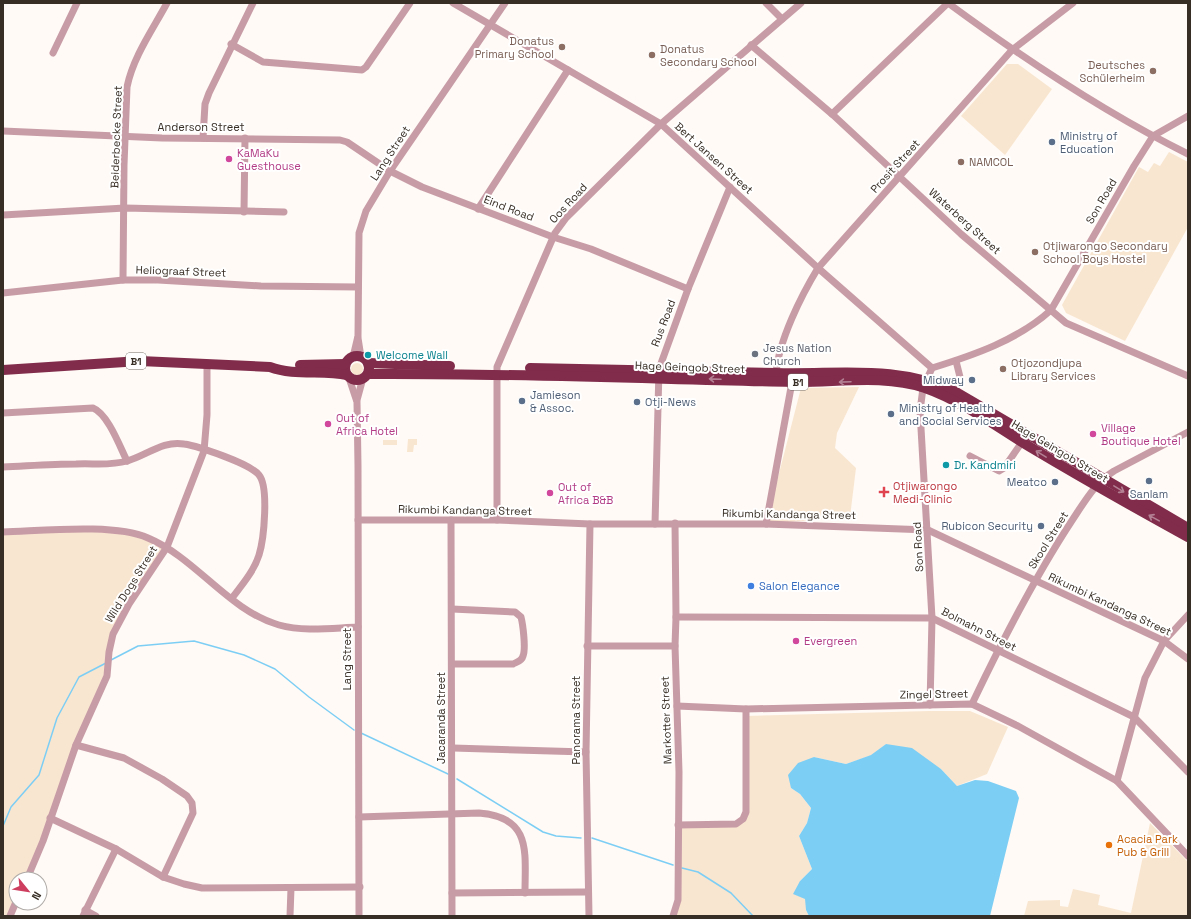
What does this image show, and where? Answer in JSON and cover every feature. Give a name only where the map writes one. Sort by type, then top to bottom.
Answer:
[{"type":"highway","name":"Hage Geingob Street","points":[[357,360],[497,371]]},
{"type":"highway","name":"B1","points":[[270,367],[357,360]]},
{"type":"highway","points":[[357,360],[366,376]]},
{"type":"highway","points":[[348,377],[357,360]]},
{"type":"highway","name":"B1","points":[[3,370],[140,361],[270,367],[286,371],[328,372],[348,377]]},
{"type":"highway","name":"Hage Geingob Street","points":[[348,377],[356,380],[366,376],[497,371],[658,374],[883,372],[924,384],[954,396],[1099,482],[1131,500],[1188,528]]},
{"type":"highway","name":"Hage Geingob Street","points":[[658,374],[792,382],[888,380],[924,384]]},
{"type":"highway","name":"Hage Geingob Street","points":[[976,409],[1022,442],[1099,482]]},
{"type":"highway","name":"Hage Geingob Street","points":[[1131,500],[1188,537]]},
{"type":"street","points":[[54,53],[77,3]]},
{"type":"street","points":[[203,138],[205,104],[231,44],[253,3]]},
{"type":"street","points":[[231,44],[263,62],[362,70],[366,67],[410,3]]},
{"type":"street","name":"Bert Jansen Street","points":[[453,3],[489,26],[661,124],[818,268],[932,368]]},
{"type":"street","name":"Lang Street","points":[[357,360],[360,227],[366,211],[390,171],[505,3]]},
{"type":"street","points":[[766,3],[782,19]]},
{"type":"street","name":"Oos Road","points":[[497,520],[497,371],[553,237],[566,218],[661,124],[801,3]]},
{"type":"street","points":[[832,114],[948,3],[1012,50],[1153,136],[1188,154]]},
{"type":"street","name":"Prosit Street","points":[[776,373],[780,352],[803,293],[818,268],[1012,50],[1073,3]]},
{"type":"street","name":"Beiderbecke Street","points":[[124,280],[124,165],[127,87],[130,75],[164,4]]},
{"type":"street","name":"Waterberg Street","points":[[751,45],[832,114],[961,234],[1066,323],[1076,329],[1188,376]]},
{"type":"street","points":[[478,208],[568,70]]},
{"type":"street","name":"Son Road","points":[[930,705],[932,618],[920,411],[924,384],[932,368],[956,360],[1022,333],[1037,323],[1051,310],[1134,166],[1153,136],[1188,116]]},
{"type":"street","name":"Anderson Street","points":[[3,131],[126,136],[340,140],[347,142],[390,171]]},
{"type":"street","points":[[244,212],[245,138]]},
{"type":"street","name":"Eind Road","points":[[390,171],[422,187],[553,237],[591,249],[688,289]]},
{"type":"street","name":"Rus Road","points":[[655,524],[658,374],[688,289],[730,187]]},
{"type":"street","points":[[3,215],[125,208],[284,212]]},
{"type":"street","name":"Heliograaf Street","points":[[3,293],[124,280],[158,280],[261,286],[358,287]]},
{"type":"street","points":[[954,396],[960,377],[956,360]]},
{"type":"street","name":"Wild Dogs Street","points":[[30,871],[43,841],[76,745],[107,676],[109,652],[113,634],[129,604],[167,547],[204,451],[207,415],[207,364]]},
{"type":"street","name":"Lang Street","points":[[357,402],[366,376]]},
{"type":"street","name":"Lang Street","points":[[348,377],[357,402],[359,916]]},
{"type":"street","points":[[766,524],[792,382]]},
{"type":"street","points":[[3,413],[93,408],[99,410],[105,417],[127,461]]},
{"type":"street","name":"Skool Street","points":[[972,704],[997,651],[1035,581],[1063,534],[1099,482],[1188,432]]},
{"type":"street","points":[[970,456],[999,470],[1004,468],[1022,442]]},
{"type":"street","points":[[3,467],[111,464],[127,461],[168,444],[184,444],[245,465],[254,470],[259,475],[265,491],[260,554],[248,576],[232,598]]},
{"type":"street","name":"Rikumbi Kandanga Street","points":[[358,520],[497,520],[590,524],[766,524],[928,530],[1164,641],[1188,659]]},
{"type":"street","name":"Jacaranda Street","points":[[451,520],[453,748],[451,815],[452,916]]},
{"type":"street","name":"Markotter Street","points":[[673,916],[678,900],[675,523]]},
{"type":"street","name":"Panorama Street","points":[[588,916],[586,752],[590,524]]},
{"type":"street","points":[[3,532],[123,531],[147,537],[167,547],[203,573],[257,617],[279,625],[301,628],[358,627]]},
{"type":"street","points":[[452,609],[514,612],[522,617],[524,656],[513,664],[452,664]]},
{"type":"street","points":[[1117,780],[1145,678],[1164,641],[1188,615]]},
{"type":"street","name":"Bolmahn Street","points":[[676,617],[932,618],[1134,717],[1188,772]]},
{"type":"street","points":[[587,646],[675,646]]},
{"type":"street","name":"Zingel Street","points":[[677,706],[746,709],[972,704],[1018,726],[1117,780],[1188,856]]},
{"type":"street","points":[[678,825],[736,824],[743,819],[746,812],[746,709]]},
{"type":"street","points":[[76,745],[124,758],[162,779],[187,796],[192,803],[193,813],[163,877]]},
{"type":"street","points":[[453,748],[586,752]]},
{"type":"street","points":[[359,817],[493,814],[505,819],[515,826],[522,837],[525,893]]},
{"type":"street","points":[[50,818],[116,849],[163,877],[184,884],[202,888],[360,887]]},
{"type":"street","points":[[96,916],[84,913],[116,849]]},
{"type":"street","points":[[290,916],[291,888]]},
{"type":"street","points":[[452,892],[587,892]]},
{"type":"shaded area","points":[[1007,64],[1018,64],[1052,89],[1005,155],[961,116]]},
{"type":"shaded area","points":[[1169,152],[1188,162],[1188,227],[1125,341],[1066,313],[1062,305],[1139,167],[1148,172],[1154,163],[1160,166]]},
{"type":"shaded area","points":[[359,363],[362,364],[362,374],[355,375],[352,374],[351,367],[352,364]]},
{"type":"shaded area","points":[[859,387],[837,433],[835,448],[856,468],[850,517],[766,524],[801,388]]},
{"type":"shaded area","points":[[408,439],[417,439],[417,445],[414,445],[413,452],[407,452]]},
{"type":"shaded area","points":[[383,440],[397,440],[397,445],[383,445]]},
{"type":"shaded area","points":[[123,531],[167,547],[113,634],[107,676],[85,723],[30,871],[8,871],[8,911],[12,911],[10,916],[3,916],[3,532]]},
{"type":"shaded area","points":[[970,711],[1008,727],[987,774],[957,786],[941,769],[886,744],[872,755],[846,764],[814,757],[791,788],[800,794],[811,808],[807,823],[799,836],[812,869],[800,881],[806,899],[806,910],[809,916],[673,916],[677,910],[678,825],[736,824],[743,819],[746,716]]},
{"type":"shaded area","points":[[1150,823],[1188,862],[1188,916],[1024,916],[1028,901],[1060,900],[1060,906],[1068,907],[1073,889],[1100,895],[1098,905],[1131,913]]},
{"type":"water","points":[[886,744],[912,748],[941,769],[957,786],[975,780],[988,781],[1016,791],[1019,798],[990,916],[809,916],[806,910],[805,899],[793,894],[800,881],[812,869],[799,836],[807,823],[811,808],[800,794],[791,788],[788,775],[798,763],[814,757],[846,764],[871,755]]},
{"type":"waterway","points":[[111,660],[138,646],[194,641],[244,655],[275,669],[309,697],[354,730]]},
{"type":"waterway","points":[[3,826],[11,807],[39,775],[57,718],[79,677],[106,663]]},
{"type":"waterway","points":[[361,733],[448,774]]},
{"type":"waterway","points":[[457,779],[543,832],[556,836],[581,838]]},
{"type":"waterway","points":[[592,838],[673,865]]},
{"type":"waterway","points":[[682,868],[698,872],[731,893],[753,916]]},
{"type":"place","name":"Donatus Primary School","points":[[562,47]]},
{"type":"place","name":"Donatus Secondary School","points":[[652,55]]},
{"type":"place","name":"Deutsches Schülerheim","points":[[1153,71]]},
{"type":"place","name":"Ministry of Education","points":[[1052,142]]},
{"type":"place","name":"KaMaKu Guesthouse","points":[[229,159]]},
{"type":"place","name":"NAMCOL","points":[[961,162]]},
{"type":"place","name":"Otjiwarongo Secondary School Boys Hostel","points":[[1035,252]]},
{"type":"place","name":"Jesus Nation Church","points":[[755,354]]},
{"type":"place","name":"Welcome Wall","points":[[368,355]]},
{"type":"place","name":"Otjozondjupa Library Services","points":[[1003,369]]},
{"type":"place","name":"Midway","points":[[972,380]]},
{"type":"place","name":"Jamieson & Assoc.","points":[[522,401]]},
{"type":"place","name":"Otji-News","points":[[637,402]]},
{"type":"place","name":"Ministry of Health and Social Services","points":[[891,414]]},
{"type":"place","name":"Out of Africa Hotel","points":[[328,424]]},
{"type":"place","name":"Village Boutique Hotel","points":[[1093,434]]},
{"type":"place","name":"Dr. Kandmiri","points":[[946,465]]},
{"type":"place","name":"Sanlam","points":[[1149,481]]},
{"type":"place","name":"Meatco","points":[[1055,482]]},
{"type":"place","name":"Otjiwarongo Medi-Clinic","points":[[884,492]]},
{"type":"place","name":"Out of Africa B&B","points":[[550,493]]},
{"type":"place","name":"Rubicon Security","points":[[1041,526]]},
{"type":"place","name":"Salon Elegance","points":[[751,586]]},
{"type":"place","name":"Evergreen","points":[[796,641]]},
{"type":"place","name":"Acacia Park Pub & Grill","points":[[1109,845]]}]
